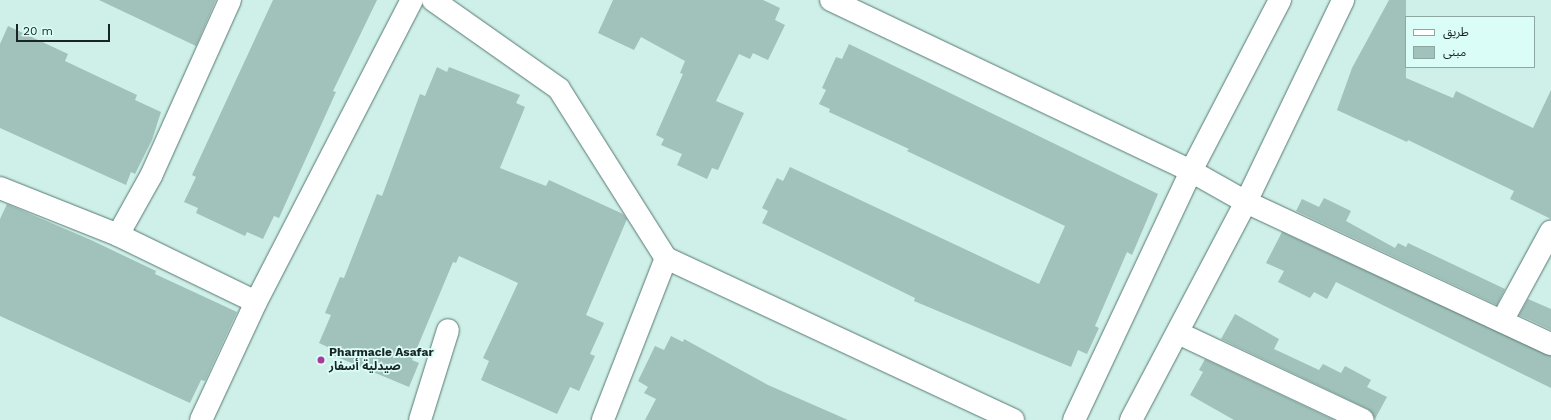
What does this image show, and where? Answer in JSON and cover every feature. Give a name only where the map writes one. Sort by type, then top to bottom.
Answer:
[{"type":"street","points":[[118,235],[151,176],[230,0]]},
{"type":"street","points":[[201,420],[256,302],[412,0]]},
{"type":"street","points":[[433,0],[559,89],[666,258],[1013,420]]},
{"type":"street","points":[[831,0],[1191,171],[1246,202],[1551,344]]},
{"type":"street","points":[[1074,420],[1191,171],[1280,0]]},
{"type":"street","points":[[1131,420],[1246,202],[1342,0]]},
{"type":"street","points":[[0,188],[118,235],[256,302]]},
{"type":"street","points":[[1502,321],[1551,231]]},
{"type":"street","points":[[603,420],[666,258]]},
{"type":"street","points":[[420,420],[448,330]]},
{"type":"street","points":[[1178,333],[1363,420]]},
{"type":"building","points":[[99,0],[216,0],[196,46]]},
{"type":"building","points":[[273,0],[377,0],[333,91],[336,92],[279,218],[274,216],[263,239],[247,232],[245,236],[196,213],[198,208],[184,202],[196,177],[192,175]]},
{"type":"building","points":[[613,0],[763,0],[780,8],[775,20],[785,25],[768,60],[753,53],[750,59],[739,54],[716,101],[744,113],[718,170],[712,168],[707,179],[677,165],[682,154],[661,145],[664,139],[656,135],[683,74],[680,73],[685,61],[641,37],[634,50],[598,33]]},
{"type":"building","points":[[1389,0],[1406,0],[1406,78],[1453,98],[1456,91],[1533,128],[1551,90],[1551,219],[1510,199],[1514,191],[1408,140],[1407,142],[1337,110],[1352,68]]},
{"type":"building","points":[[8,26],[68,54],[65,61],[137,95],[135,100],[161,112],[152,140],[135,174],[131,172],[126,185],[0,128],[0,44]]},
{"type":"building","points":[[849,44],[1158,194],[1132,255],[1127,252],[1095,326],[1099,328],[1087,354],[1078,350],[1071,367],[914,301],[915,298],[762,223],[768,211],[762,208],[777,178],[783,181],[790,167],[1039,284],[1065,226],[907,151],[909,149],[829,112],[830,109],[819,104],[826,90],[822,88],[836,57],[842,59]]},
{"type":"building","points":[[437,67],[447,72],[449,67],[520,95],[516,103],[525,107],[500,168],[546,186],[549,180],[623,214],[627,219],[586,315],[604,323],[590,354],[595,356],[579,391],[570,387],[557,414],[481,380],[489,361],[483,358],[518,283],[459,256],[456,263],[453,262],[412,360],[419,363],[409,387],[330,354],[332,349],[319,343],[331,315],[325,313],[340,277],[344,278],[377,194],[382,196],[420,94],[425,96]]},
{"type":"building","points":[[1324,198],[1351,211],[1346,221],[1395,248],[1398,243],[1406,247],[1408,243],[1505,289],[1497,305],[1296,211],[1302,199],[1319,207]]},
{"type":"building","points":[[7,204],[91,240],[156,271],[155,274],[237,312],[205,381],[201,380],[190,403],[0,316],[0,219]]},
{"type":"building","points":[[1282,232],[1551,356],[1551,388],[1336,282],[1327,299],[1314,292],[1310,298],[1278,282],[1284,271],[1266,263]]},
{"type":"building","points":[[1528,299],[1551,309],[1551,330],[1519,315]]},
{"type":"building","points":[[1235,314],[1279,339],[1274,349],[1319,370],[1323,364],[1341,373],[1345,366],[1371,380],[1367,387],[1387,397],[1375,419],[1368,409],[1221,339]]},
{"type":"building","points":[[671,336],[683,342],[684,339],[768,385],[848,420],[645,420],[656,399],[644,393],[648,387],[638,381],[655,346],[664,350]]},
{"type":"building","points":[[1205,359],[1334,420],[1234,420],[1190,395],[1203,372],[1199,370]]},
{"type":"place","name":"Pharmacie Asafar صيدلية أسفار","points":[[321,360]]}]
